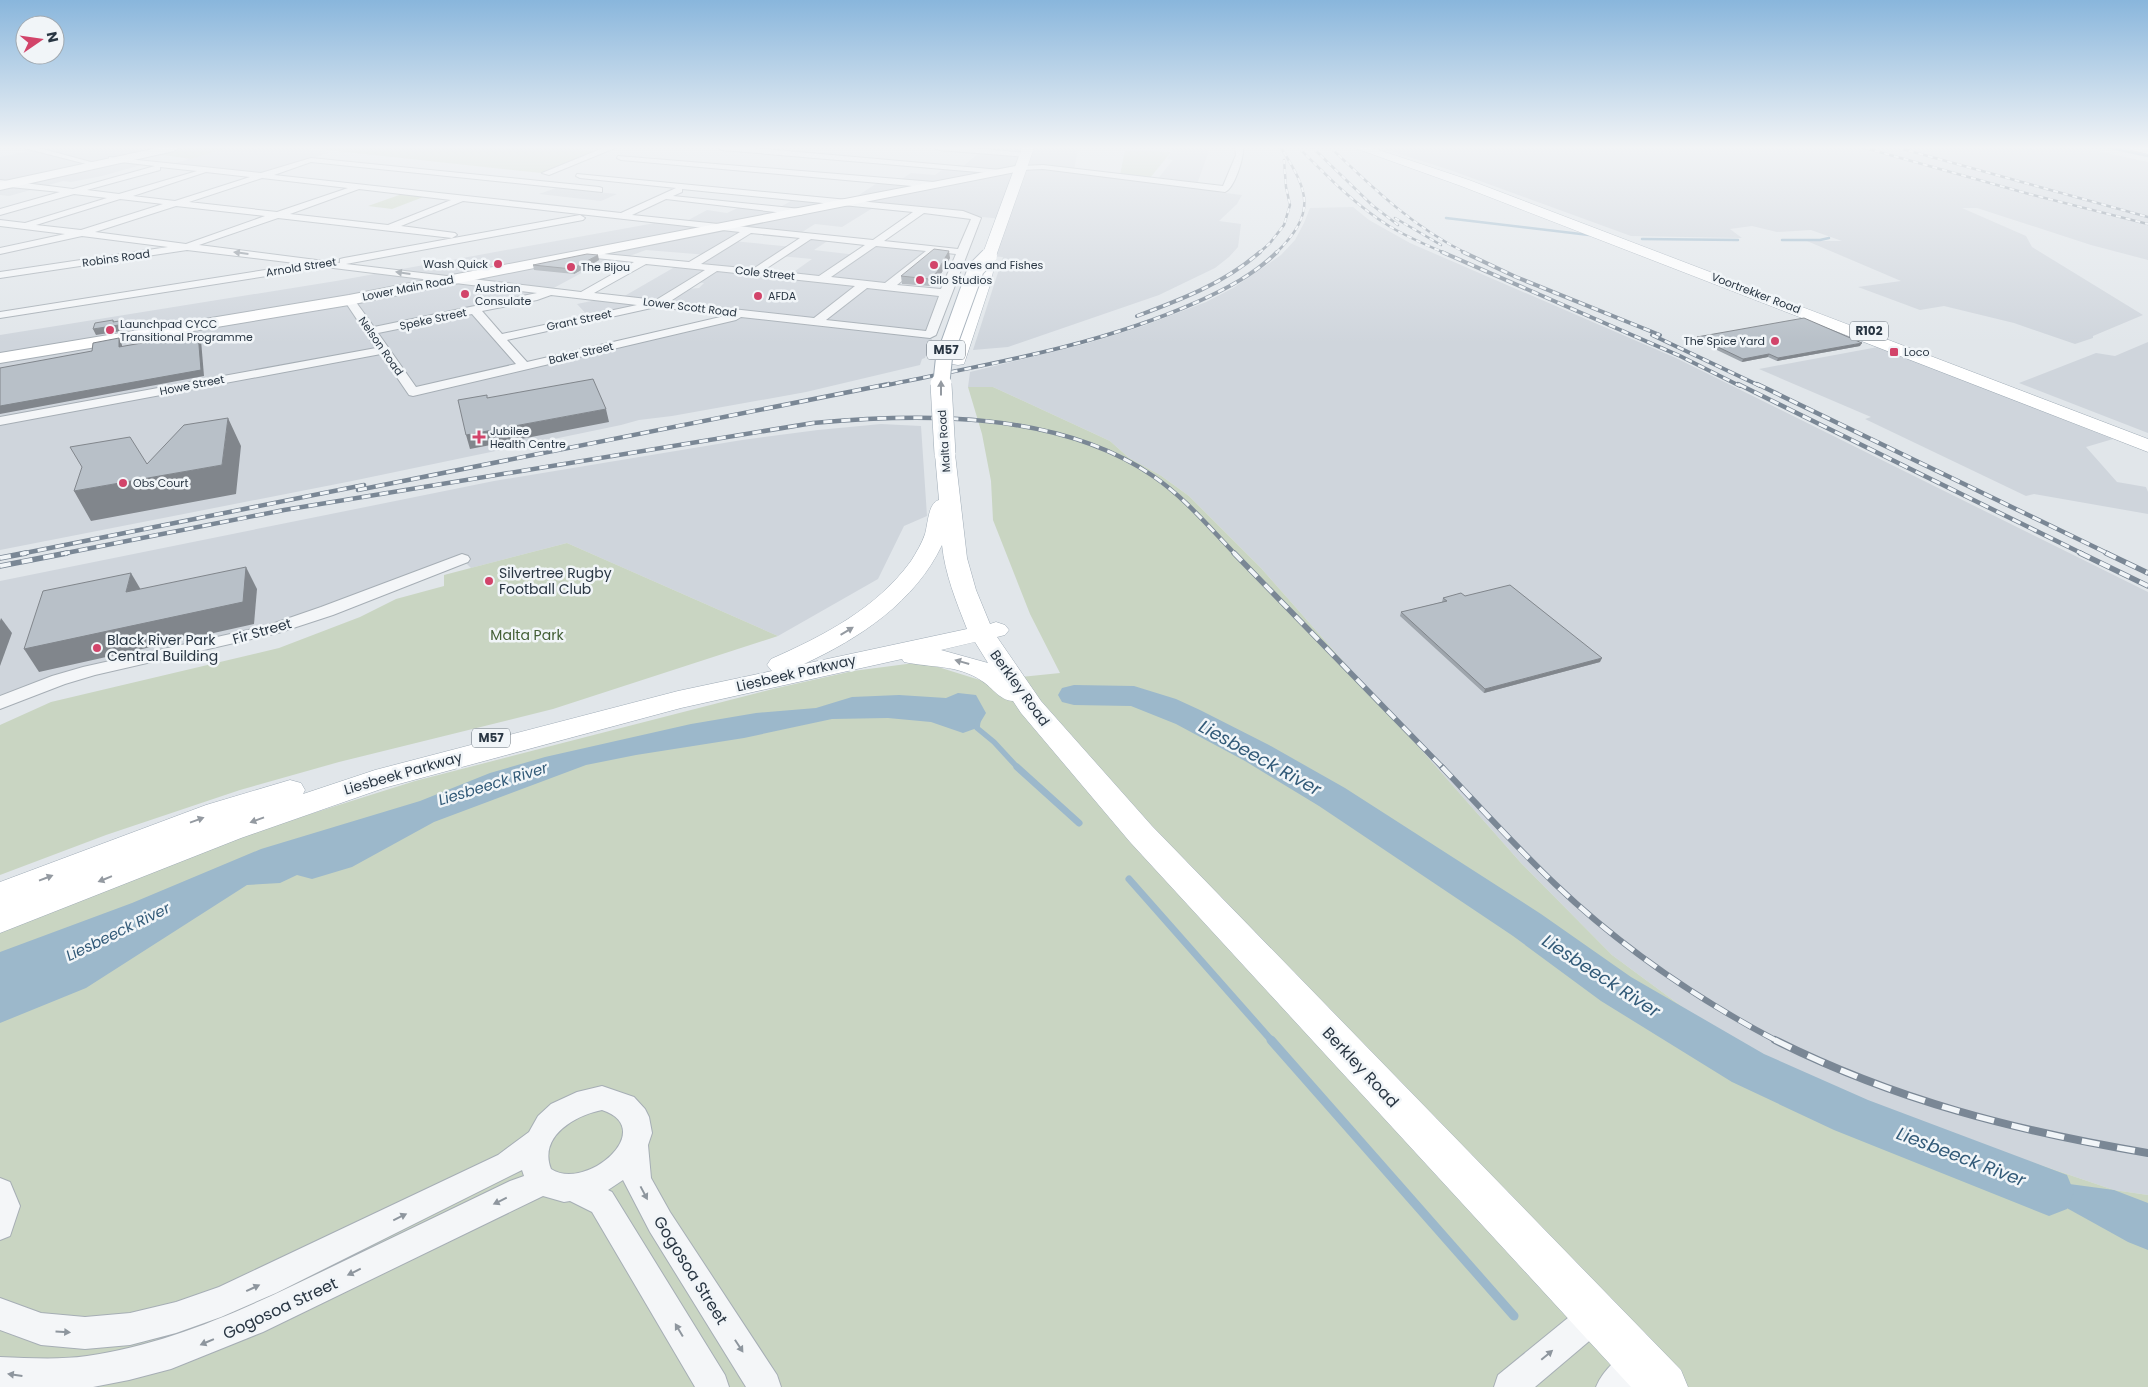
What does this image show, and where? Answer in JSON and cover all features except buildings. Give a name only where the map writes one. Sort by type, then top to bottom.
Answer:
[{"type":"main road","name":"Malta Road","points":[[987,627],[955,558],[950,498],[950,458],[961,342],[987,269],[988,256],[1004,213]]},
{"type":"main road","name":"Voortrekker Road","points":[[1545,213],[1768,295],[2148,446]]},
{"type":"main road","name":"Voortrekker Road","points":[[1563,213],[1699,261],[1768,295]]},
{"type":"main road","name":"Voortrekker Road","points":[[1858,330],[2148,439]]},
{"type":"main road","points":[[755,675],[808,652],[851,629],[882,606],[905,583],[921,562],[940,524],[950,458]]},
{"type":"main road","name":"Liesbeek Parkway","points":[[0,920],[230,830],[375,780],[678,700],[821,668],[987,627]]},
{"type":"main road","name":"Liesbeek Parkway","points":[[0,895],[218,813],[301,786],[490,738],[755,675],[987,627]]},
{"type":"main road","name":"Berkley Road","points":[[987,627],[1031,708],[1141,834],[1652,1374]]},
{"type":"main road","name":"Berkley Road","points":[[987,627],[1062,743]]},
{"type":"main road","points":[[821,668],[909,656],[946,658],[987,671],[1014,696],[1031,708]]},
{"type":"street","points":[[22,226],[67,213]]},
{"type":"street","points":[[88,213],[131,218]]},
{"type":"street","points":[[0,251],[83,233],[146,213]]},
{"type":"street","points":[[259,213],[470,238]]},
{"type":"street","name":"Robins Road","points":[[0,275],[189,246],[285,213]]},
{"type":"street","points":[[388,228],[426,213]]},
{"type":"street","points":[[590,213],[955,251]]},
{"type":"street","points":[[623,216],[630,213]]},
{"type":"street","name":"Lower Main Road","points":[[0,358],[349,300],[797,213]]},
{"type":"street","points":[[822,279],[918,213]]},
{"type":"street","points":[[945,292],[976,218],[969,215],[948,213]]},
{"type":"street","name":"Arnold Street","points":[[0,315],[327,264],[601,214]]},
{"type":"street","name":"Lower Scott Road","points":[[0,223],[451,280],[553,290],[930,335],[945,292]]},
{"type":"street","points":[[692,266],[751,229]]},
{"type":"street","points":[[755,272],[811,235]]},
{"type":"street","points":[[887,286],[935,249]]},
{"type":"street","name":"Cole Street","points":[[586,254],[945,292]]},
{"type":"street","points":[[585,294],[645,260]]},
{"type":"street","points":[[659,303],[715,268]]},
{"type":"street","points":[[816,322],[865,284]]},
{"type":"street","name":"Speke Street","points":[[371,331],[537,297],[553,290]]},
{"type":"street","name":"Nelson Road","points":[[349,300],[413,392]]},
{"type":"street","name":"Grant Street","points":[[499,338],[659,303]]},
{"type":"street","points":[[475,310],[524,366]]},
{"type":"street","name":"Baker Street","points":[[413,392],[750,314]]},
{"type":"street","name":"Howe Street","points":[[0,421],[384,350]]},
{"type":"street","name":"Fir Street","points":[[0,703],[25,691],[70,677],[271,630],[462,559]]},
{"type":"street","points":[[602,1098],[616,1100],[627,1106],[635,1116],[638,1130],[634,1146],[626,1161],[611,1175],[594,1185],[575,1189],[558,1188],[545,1181],[536,1170],[534,1157],[537,1142],[545,1129],[563,1111],[586,1100],[602,1098]]},
{"type":"street","name":"Gogosoa Street","points":[[0,1314],[46,1331],[71,1333],[123,1330],[179,1317],[212,1306],[284,1274],[508,1164],[537,1142]]},
{"type":"street","name":"Gogosoa Street","points":[[634,1146],[637,1180],[655,1213],[765,1387]]},
{"type":"street","name":"Gogosoa Street","points":[[0,1373],[48,1379],[86,1377],[118,1372],[193,1348],[241,1327],[520,1191],[545,1181]]},
{"type":"street","points":[[575,1189],[602,1202],[713,1387]]},
{"type":"street","points":[[0,1192],[5,1206],[0,1226]]},
{"type":"street","points":[[1510,1387],[1596,1315]]},
{"type":"street","points":[[1612,1387],[1652,1374]]},
{"type":"shaded area","points":[[702,213],[865,213],[842,227],[815,224],[799,234],[751,229],[733,241],[793,247],[811,235],[832,238],[814,250],[857,255],[876,242],[935,249],[887,286],[945,293],[929,338],[932,339],[925,358],[922,359],[920,365],[806,392],[672,416],[639,420],[352,481],[0,550],[0,335],[336,281],[666,221],[683,223]],"holes":[[[646,250],[708,255],[692,265],[680,264],[621,298],[611,297],[577,304],[590,318],[659,303],[715,268],[755,272],[780,256],[812,259],[788,276],[865,285],[816,322],[750,314],[524,366],[475,310],[550,290],[611,257],[624,258]]]},
{"type":"shaded area","points":[[941,213],[1228,213],[1219,221],[1241,224],[1238,247],[1229,257],[1215,268],[1159,295],[1008,347],[973,350],[1003,257],[989,256],[1002,219]]},
{"type":"shaded area","points":[[1308,213],[1360,213],[1369,220],[1410,243],[1676,358],[2148,592],[2148,1195],[2114,1190],[1881,1111],[1788,1072],[1696,1017],[1612,955],[1521,863],[1261,568],[1189,496],[1160,475],[1129,458],[1110,441],[993,387],[968,387],[970,372],[1085,344],[1143,326],[1206,302],[1233,288],[1281,255],[1295,240]]},
{"type":"shaded area","points":[[1567,213],[1973,213],[2026,236],[2032,247],[2143,315],[2093,336],[2093,338],[2075,344],[2014,323],[1944,306],[1920,310],[1858,287],[1901,281],[1807,241],[1842,241],[1811,230],[1777,232],[1752,226],[1730,229],[1742,238],[1631,236]]},
{"type":"shaded area","points":[[1992,213],[2148,213],[2148,260],[2091,245]]},
{"type":"shaded area","name":"AFDA","points":[[716,271],[856,286],[813,319],[666,301],[688,289],[699,288],[704,283],[697,282]]},
{"type":"shaded area","points":[[2148,342],[2148,433],[2019,383],[2096,353],[2115,356]]},
{"type":"shaded area","points":[[1878,347],[2113,439],[2086,447],[2117,482],[2146,487],[2148,492],[2148,514],[2034,494],[2026,496],[1865,419],[1871,417],[1759,369]]},
{"type":"shaded area","points":[[881,424],[921,426],[927,516],[904,526],[878,579],[778,636],[567,543],[471,568],[462,559],[297,621],[70,677],[0,703],[0,581],[494,481],[742,440]]},
{"type":"green space","points":[[968,387],[993,387],[1110,441],[1129,458],[1160,475],[1189,496],[1261,568],[1521,863],[1612,955],[1696,1017],[1788,1072],[1881,1111],[2114,1190],[2148,1195],[2148,1387],[0,1387],[0,931],[125,881],[269,827],[415,781],[777,688],[853,671],[922,662],[983,681],[1060,673],[1030,614],[993,520],[991,481],[982,434]]},
{"type":"green space","name":"Malta Park","points":[[567,543],[778,636],[553,709],[339,762],[240,790],[106,835],[0,875],[0,725],[51,702],[279,648],[360,617],[396,599],[444,586],[444,575]]},
{"type":"water","points":[[958,693],[976,695],[986,713],[977,728],[963,733],[931,722],[888,718],[832,719],[744,738],[586,765],[434,822],[352,867],[312,879],[297,875],[280,883],[247,885],[86,988],[0,1023],[0,952],[132,903],[261,849],[420,801],[490,773],[545,757],[691,724],[756,713],[816,708],[852,697],[899,695],[946,698]]},
{"type":"water","points":[[2009,1176],[2114,1190],[2148,1203],[2148,1250],[2128,1242]]},
{"type":"waterway","points":[[1446,218],[1589,235]]},
{"type":"waterway","points":[[1782,240],[1820,240],[1829,238]]},
{"type":"waterway","points":[[1642,239],[1738,240]]},
{"type":"waterway","name":"Liesbeeck River","points":[[1074,695],[1134,696],[1164,706],[1188,717],[1257,753],[1332,797],[1527,925],[1616,989],[1748,1068],[1851,1115],[2049,1192]]},
{"type":"waterway","points":[[978,720],[977,728],[994,742],[1017,767]]},
{"type":"waterway","points":[[1017,767],[1079,823]]},
{"type":"waterway","points":[[1129,879],[1272,1041]]},
{"type":"waterway","points":[[1271,1040],[1514,1316]]},
{"type":"railway","points":[[1259,253],[1270,243],[1284,225],[1288,213]]},
{"type":"railway","points":[[1277,252],[1298,226],[1303,213]]},
{"type":"railway","points":[[1370,213],[1403,234],[1445,253]]},
{"type":"railway","points":[[1382,213],[1398,225]]},
{"type":"railway","points":[[1403,213],[1428,231],[1466,253]]},
{"type":"railway","points":[[2103,213],[2148,224]]},
{"type":"railway","points":[[2133,213],[2148,217]]},
{"type":"railway","points":[[1395,218],[1441,245]]},
{"type":"railway","points":[[1137,316],[1202,290],[1232,273],[1260,252]]},
{"type":"railway","points":[[882,386],[1003,361],[1121,331],[1219,292],[1250,274],[1277,252]]},
{"type":"railway","points":[[1442,252],[1680,356],[1740,386]]},
{"type":"railway","points":[[1463,252],[1516,277],[1660,335]]},
{"type":"railway","points":[[1652,335],[1760,386]]},
{"type":"railway","points":[[358,490],[889,384]]},
{"type":"railway","points":[[1738,384],[2083,554]]},
{"type":"railway","points":[[1757,384],[2109,554]]},
{"type":"railway","points":[[61,554],[284,510],[813,423],[899,418],[988,421],[1032,428],[1075,439],[1116,455],[1153,476],[1175,493],[1235,554]]},
{"type":"railway","points":[[20,554],[364,485]]},
{"type":"railway","points":[[0,558],[26,553]]},
{"type":"railway","points":[[0,566],[67,553]]},
{"type":"railway","points":[[1234,553],[1443,768]]},
{"type":"railway","points":[[2080,553],[2148,586]]},
{"type":"railway","points":[[2106,553],[2148,573]]},
{"type":"railway","points":[[1442,767],[1540,870],[1606,929],[1689,989],[1718,1008],[1776,1040]]},
{"type":"railway","points":[[1776,1040],[1865,1080],[1957,1111],[2051,1134],[2148,1153]]},
{"type":"place","name":"Wash Quick","points":[[498,264]]},
{"type":"place","name":"Loaves and Fishes","points":[[934,265]]},
{"type":"place","name":"The Bijou","points":[[571,267]]},
{"type":"place","name":"Silo Studios","points":[[920,280]]},
{"type":"place","name":"Austrian Consulate","points":[[465,294]]},
{"type":"place","name":"AFDA","points":[[758,296]]},
{"type":"place","name":"Launchpad CYCC Transitional Programme","points":[[110,330]]},
{"type":"place","name":"The Spice Yard","points":[[1775,341]]},
{"type":"place","name":"Loco","points":[[1894,352]]},
{"type":"place","name":"Jubilee Health Centre","points":[[479,437]]},
{"type":"place","name":"Obs Court","points":[[123,483]]},
{"type":"place","name":"Silvertree Rugby Football Club","points":[[489,581]]},
{"type":"place","name":"Black River Park Central Building","points":[[97,648]]}]
